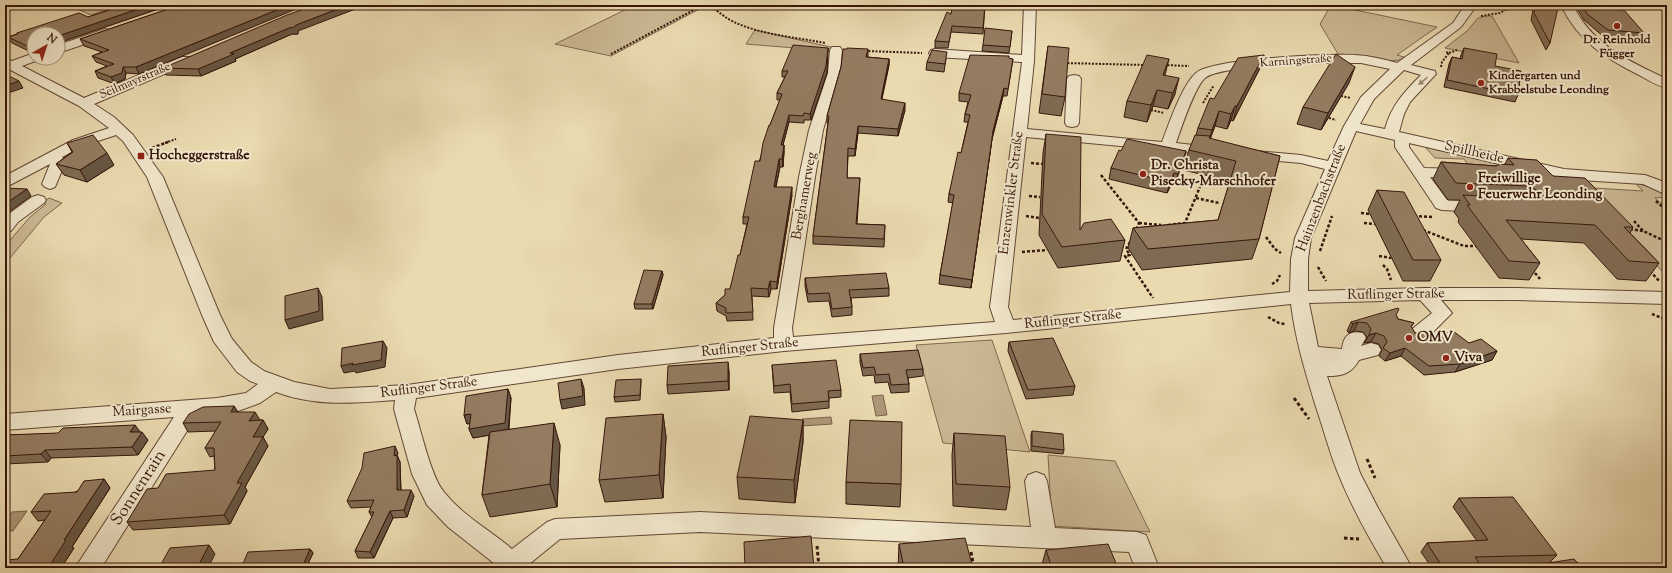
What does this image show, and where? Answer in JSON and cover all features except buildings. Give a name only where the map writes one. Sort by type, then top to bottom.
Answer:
[{"type":"street","name":"Enzenwinkler Straße","points":[[1006,327],[999,307],[1028,59],[1030,5]]},
{"type":"street","name":"Hainzenbachstraße","points":[[1400,568],[1353,482],[1312,360],[1303,325],[1299,297],[1298,270],[1300,248],[1351,126],[1368,97],[1401,67],[1457,25],[1471,5]]},
{"type":"street","points":[[1567,5],[1570,15],[1579,27],[1601,47],[1618,58],[1667,84]]},
{"type":"street","points":[[66,46],[116,29]]},
{"type":"street","name":"Berghamerweg","points":[[784,344],[783,328],[807,177],[816,130],[834,73],[836,50]]},
{"type":"street","points":[[935,53],[1028,59]]},
{"type":"street","name":"Seilmayrstraße","points":[[84,102],[199,54]]},
{"type":"street","name":"Karningstraße","points":[[1168,146],[1190,92],[1200,75],[1205,73],[1235,66],[1322,58],[1355,58],[1380,62],[1430,74]]},
{"type":"street","points":[[8,64],[26,59]]},
{"type":"street","name":"Ruflinger Straße","points":[[8,64],[84,102],[109,120],[128,138],[155,177],[211,315],[224,342],[244,367],[257,376],[274,383],[309,393],[330,396],[407,392],[618,362],[784,344],[1006,327],[1299,297],[1425,294],[1536,294],[1646,297],[1664,290]]},
{"type":"street","points":[[1430,74],[1403,100],[1398,108],[1397,136],[1402,147],[1442,205],[1495,208]]},
{"type":"street","points":[[1072,123],[1074,79]]},
{"type":"street","name":"Spillheide","points":[[1351,126],[1564,174],[1645,180],[1659,185],[1667,190]]},
{"type":"street","points":[[5,182],[78,143],[119,129]]},
{"type":"street","points":[[1019,132],[1301,159],[1334,167]]},
{"type":"street","points":[[49,159],[59,161],[50,184]]},
{"type":"street","points":[[1419,172],[1479,175]]},
{"type":"street","points":[[5,227],[12,219],[38,200]]},
{"type":"street","points":[[1402,323],[1424,329],[1443,313],[1425,294]]},
{"type":"street","points":[[1646,297],[1667,311]]},
{"type":"street","points":[[1312,360],[1332,369],[1340,368],[1348,362],[1359,348]]},
{"type":"street","name":"Mairgasse","points":[[5,422],[238,403],[253,398],[274,383]]},
{"type":"street","points":[[407,392],[404,409],[423,474],[435,498],[456,520],[494,548],[514,566],[555,530],[700,522],[1137,542],[1147,568]]},
{"type":"street","name":"Sonnenrain","points":[[87,568],[191,408]]},
{"type":"street","points":[[1036,481],[1045,538]]},
{"type":"path","points":[[611,54],[703,5]]},
{"type":"path","points":[[708,5],[726,18],[735,22],[759,29],[828,44],[836,50],[935,53]]},
{"type":"path","points":[[1479,16],[1500,13],[1514,5]]},
{"type":"path","points":[[1528,5],[1540,8]]},
{"type":"path","points":[[1439,50],[1449,53]]},
{"type":"path","points":[[1430,74],[1440,75],[1442,62],[1449,53],[1457,50]]},
{"type":"path","points":[[1062,63],[1151,65]]},
{"type":"path","points":[[1159,65],[1196,66]]},
{"type":"path","points":[[1151,110],[1171,114]]},
{"type":"path","points":[[139,153],[176,139]]},
{"type":"path","points":[[1027,163],[1043,164]]},
{"type":"path","points":[[1100,175],[1139,223],[1158,226],[1185,223],[1202,182],[1224,182]]},
{"type":"path","points":[[1024,196],[1040,197]]},
{"type":"path","points":[[1196,198],[1219,203]]},
{"type":"path","points":[[1319,252],[1334,211]]},
{"type":"path","points":[[1362,213],[1370,214]]},
{"type":"path","points":[[1410,213],[1412,216],[1441,217]]},
{"type":"path","points":[[1022,216],[1039,218]]},
{"type":"path","points":[[1634,221],[1643,231]]},
{"type":"path","points":[[1139,223],[1126,249],[1130,255],[1125,256],[1154,300]]},
{"type":"path","points":[[1364,223],[1375,224]]},
{"type":"path","points":[[1626,228],[1654,234],[1667,242]]},
{"type":"path","points":[[1421,229],[1464,246],[1476,246]]},
{"type":"path","points":[[1266,237],[1275,249],[1281,253]]},
{"type":"path","points":[[1281,260],[1282,247]]},
{"type":"path","points":[[1019,252],[1047,250]]},
{"type":"path","points":[[1379,256],[1391,258]]},
{"type":"path","points":[[1318,265],[1321,274],[1325,277],[1329,296]]},
{"type":"path","points":[[1383,265],[1387,269],[1393,284]]},
{"type":"path","points":[[1644,266],[1664,290]]},
{"type":"path","points":[[1529,273],[1535,273],[1531,267]]},
{"type":"path","points":[[1270,285],[1277,281],[1280,276],[1280,271]]},
{"type":"path","points":[[1366,458],[1377,483]]},
{"type":"shaded area","points":[[68,5],[120,5],[91,15]]},
{"type":"shaded area","points":[[635,5],[705,6],[611,56],[555,44]]},
{"type":"shaded area","points":[[1331,5],[1437,27],[1397,55],[1404,57],[1400,60],[1388,61],[1368,56],[1338,54],[1320,24]]},
{"type":"shaded area","points":[[1492,16],[1519,63],[1445,48],[1467,31],[1478,18]]},
{"type":"shaded area","points":[[755,30],[831,47],[831,51],[746,44]]},
{"type":"shaded area","points":[[1425,147],[1521,169],[1469,166],[1464,159],[1435,158]]},
{"type":"shaded area","points":[[1635,183],[1658,189],[1667,197],[1655,198],[1667,208],[1667,276],[1577,187],[1643,191]]},
{"type":"shaded area","points":[[49,198],[62,203],[44,217],[5,264],[5,246],[30,217],[46,204],[42,203]]},
{"type":"shaded area","points":[[992,340],[1030,452],[943,443],[916,345]]},
{"type":"shaded area","points":[[883,395],[887,415],[876,416],[872,396]]},
{"type":"shaded area","points":[[831,417],[832,424],[802,426],[802,419]]},
{"type":"shaded area","points":[[1048,455],[1115,461],[1150,532],[1052,526]]},
{"type":"shaded area","points":[[27,511],[13,531],[5,531],[5,521],[12,512]]},
{"type":"place","name":"Dr. Reinhold Függer","points":[[1617,26]]},
{"type":"place","name":"Kindergarten und Krabbelstube Leonding","points":[[1481,83]]},
{"type":"place","name":"Hocheggerstraße","points":[[141,156]]},
{"type":"place","name":"Dr. Christa Pisecky-Marschhofer","points":[[1143,174]]},
{"type":"place","name":"Freiwillige Feuerwehr Leonding","points":[[1470,187]]},
{"type":"place","name":"OMV","points":[[1409,338]]},
{"type":"place","name":"Viva","points":[[1446,358]]}]
